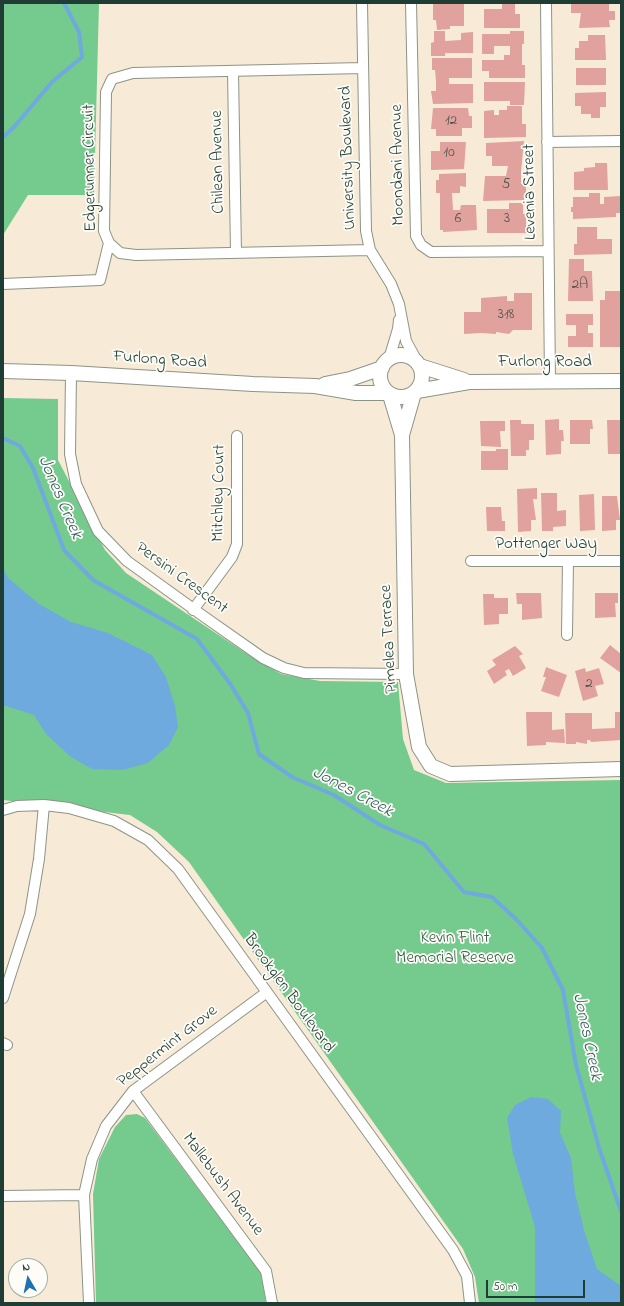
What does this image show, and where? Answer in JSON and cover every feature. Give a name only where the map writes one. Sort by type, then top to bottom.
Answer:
[{"type":"main road","points":[[395,356],[408,356],[419,365],[423,376],[416,392],[402,398],[389,394],[380,381],[386,363],[395,356]]},
{"type":"main road","name":"Furlong Road","points":[[315,386],[350,379],[386,363]]},
{"type":"main road","name":"Furlong Road","points":[[419,365],[468,382]]},
{"type":"main road","name":"Furlong Road","points":[[3,372],[71,373],[180,381],[315,386],[356,393],[389,394]]},
{"type":"main road","name":"Furlong Road","points":[[416,392],[468,382],[621,381]]},
{"type":"main road","name":"Pimelea Terrace","points":[[402,435],[416,392]]},
{"type":"main road","name":"Pimelea Terrace","points":[[389,394],[402,435],[406,674],[419,747],[431,766],[450,774],[621,769]]},
{"type":"street","name":"University Boulevard","points":[[362,3],[364,188],[366,231],[370,250],[391,284],[399,304],[406,341],[419,365]]},
{"type":"street","name":"Moondani Avenue","points":[[411,3],[416,236],[421,245],[431,252],[548,251]]},
{"type":"street","name":"Levenia Street","points":[[546,3],[550,381]]},
{"type":"street","name":"Edgerunner Circuit","points":[[363,68],[132,73],[112,79],[106,92],[104,231],[109,243],[120,253],[136,255],[370,250]]},
{"type":"street","name":"Chilean Avenue","points":[[233,71],[236,253]]},
{"type":"street","points":[[547,142],[621,141]]},
{"type":"street","points":[[3,284],[100,280],[109,243]]},
{"type":"street","name":"University Boulevard","points":[[386,363],[398,329],[399,304]]},
{"type":"street","name":"Persini Crescent","points":[[71,373],[69,415],[72,468],[76,484],[98,531],[127,561],[193,610],[263,658],[284,668],[304,674],[406,674]]},
{"type":"street","name":"Mitchley Court","points":[[193,610],[232,557],[237,544],[237,436]]},
{"type":"street","name":"Pottenger Way","points":[[471,561],[621,561]]},
{"type":"street","points":[[567,635],[568,561]]},
{"type":"street","points":[[3,998],[30,914],[39,858],[44,805]]},
{"type":"street","name":"Brookglen Boulevard","points":[[3,810],[17,806],[44,805],[69,808],[114,820],[148,840],[178,869],[453,1250],[467,1276],[470,1303]]},
{"type":"street","name":"Peppermint Grove","points":[[89,1303],[84,1195],[92,1159],[106,1126],[133,1091],[267,992]]},
{"type":"street","name":"Mallebush Avenue","points":[[133,1091],[266,1271],[272,1303]]},
{"type":"street","points":[[3,1196],[84,1195]]},
{"type":"green space","points":[[3,3],[99,3],[94,195],[28,195],[3,235]]},
{"type":"green space","name":"Kevin Flint Memorial Reserve","points":[[3,398],[58,399],[58,460],[105,550],[126,573],[247,654],[281,674],[320,681],[398,682],[403,739],[414,770],[446,783],[621,780],[621,1303],[479,1303],[475,1277],[463,1249],[189,862],[157,832],[130,815],[3,800]]},
{"type":"green space","points":[[137,1114],[145,1118],[261,1273],[266,1303],[96,1303],[93,1194],[99,1159],[115,1127],[126,1115]]},
{"type":"water","points":[[3,568],[8,578],[39,604],[71,622],[108,633],[152,655],[166,677],[175,706],[178,727],[169,745],[148,763],[122,770],[92,769],[71,757],[46,734],[34,715],[3,705]]},
{"type":"water","points":[[531,1097],[548,1099],[561,1111],[560,1133],[571,1158],[575,1193],[584,1230],[597,1269],[621,1286],[621,1303],[535,1303],[535,1227],[513,1154],[507,1118],[515,1105]]},
{"type":"building","points":[[433,3],[464,3],[464,26],[450,26],[450,29],[437,30],[436,20],[433,20]]},
{"type":"building","points":[[502,3],[515,3],[515,14],[520,14],[520,28],[484,28],[484,9],[502,9]]},
{"type":"building","points":[[571,3],[609,4],[609,11],[615,11],[615,20],[609,20],[610,27],[579,28],[581,13],[571,13]]},
{"type":"building","points":[[434,31],[445,31],[445,41],[461,40],[461,33],[473,32],[473,53],[445,53],[445,56],[431,56],[431,43],[434,42]]},
{"type":"building","points":[[510,31],[524,31],[524,44],[522,44],[522,65],[525,65],[525,78],[489,78],[489,71],[482,71],[482,60],[504,60],[504,55],[510,55],[510,46],[494,46],[494,54],[482,54],[482,34],[510,34]]},
{"type":"building","points":[[588,35],[605,35],[606,60],[575,60],[575,48],[579,48],[579,41],[588,41]]},
{"type":"building","points":[[432,58],[472,58],[472,78],[449,78],[449,84],[473,84],[473,103],[433,104],[431,91],[436,91],[436,81],[435,70],[432,70]]},
{"type":"building","points":[[576,68],[606,68],[606,85],[576,85]]},
{"type":"building","points":[[484,82],[525,82],[524,105],[510,105],[510,101],[484,101]]},
{"type":"building","points":[[606,92],[606,107],[600,107],[600,118],[591,118],[591,114],[581,114],[581,106],[575,106],[575,93]]},
{"type":"building","points":[[507,106],[522,106],[522,124],[526,124],[526,137],[484,138],[484,111],[494,110],[494,115],[499,115],[499,110],[507,110]]},
{"type":"building","points":[[433,108],[468,108],[469,116],[472,116],[472,128],[462,128],[462,136],[436,136],[436,129],[431,129]]},
{"type":"building","points":[[524,141],[521,184],[526,184],[526,195],[524,195],[524,200],[483,201],[485,176],[506,176],[508,166],[492,166],[492,156],[486,156],[486,143]]},
{"type":"building","points":[[440,142],[466,142],[464,169],[431,170],[431,151],[440,151]]},
{"type":"building","points":[[595,163],[607,163],[608,190],[574,190],[574,172],[584,171],[584,168],[595,167]]},
{"type":"building","points":[[466,173],[466,187],[460,186],[460,193],[452,193],[453,210],[460,210],[461,205],[476,205],[477,230],[443,232],[443,230],[440,230],[440,193],[436,193],[436,180],[439,180],[439,174]]},
{"type":"building","points":[[589,193],[600,193],[600,204],[604,204],[604,197],[621,196],[620,213],[616,213],[616,217],[573,219],[571,207],[573,207],[573,197],[589,197]]},
{"type":"building","points":[[509,203],[523,203],[523,214],[526,214],[526,233],[487,233],[487,209],[509,209]]},
{"type":"building","points":[[577,227],[597,227],[597,239],[612,239],[612,254],[574,255],[574,244],[577,244]]},
{"type":"building","points":[[569,259],[584,259],[584,271],[592,271],[593,301],[568,301]]},
{"type":"building","points":[[605,291],[621,291],[621,347],[600,347],[600,300],[605,300]]},
{"type":"building","points":[[514,293],[532,293],[532,330],[513,330],[509,334],[496,332],[496,334],[464,334],[464,312],[481,312],[481,298],[507,296],[507,301],[514,301]]},
{"type":"building","points":[[566,314],[593,314],[593,325],[588,325],[588,333],[593,333],[593,347],[568,347],[568,336],[576,336],[576,325],[566,325]]},
{"type":"building","points":[[559,419],[559,430],[563,430],[564,441],[561,441],[561,454],[546,455],[545,420]]},
{"type":"building","points":[[510,420],[521,420],[521,424],[534,424],[534,440],[529,440],[529,450],[526,450],[526,456],[511,456]]},
{"type":"building","points":[[570,420],[592,420],[593,429],[590,429],[590,444],[570,444]]},
{"type":"building","points":[[607,420],[621,420],[621,454],[608,454]]},
{"type":"building","points":[[480,421],[505,421],[505,431],[500,431],[501,447],[481,446]]},
{"type":"building","points":[[496,449],[508,449],[508,470],[481,470],[481,451],[496,451]]},
{"type":"building","points":[[537,488],[537,499],[533,499],[536,520],[531,520],[531,531],[518,532],[517,489]]},
{"type":"building","points":[[541,493],[557,493],[557,511],[566,510],[566,526],[553,527],[553,531],[542,531]]},
{"type":"building","points":[[594,494],[595,530],[580,531],[579,495]]},
{"type":"building","points":[[602,496],[617,496],[620,520],[616,520],[616,530],[602,531]]},
{"type":"building","points":[[486,507],[501,507],[502,521],[505,521],[505,531],[487,531]]},
{"type":"building","points":[[516,593],[541,593],[542,618],[522,620],[522,604],[517,604]]},
{"type":"building","points":[[595,593],[618,593],[618,603],[615,603],[616,617],[595,618]]},
{"type":"building","points":[[483,594],[494,594],[494,598],[508,598],[508,614],[499,614],[499,624],[484,625]]},
{"type":"building","points":[[610,645],[621,654],[621,673],[600,658]]},
{"type":"building","points":[[515,646],[523,654],[519,656],[526,668],[513,676],[509,669],[505,671],[507,675],[494,684],[487,671],[496,665],[492,660]]},
{"type":"building","points":[[546,667],[567,675],[559,697],[541,691],[546,677],[543,677]]},
{"type":"building","points":[[585,668],[586,672],[599,668],[604,684],[595,686],[598,696],[583,701],[575,671]]},
{"type":"building","points":[[526,712],[552,712],[552,730],[564,729],[565,743],[546,742],[546,745],[527,746]]},
{"type":"building","points":[[615,712],[621,712],[621,740],[591,742],[590,740],[587,740],[587,744],[576,742],[576,744],[566,744],[565,713],[592,713],[592,729],[615,728]]},
{"type":"waterway","name":"Jones Creek","points":[[3,137],[14,127],[52,82],[82,57],[79,32],[64,3]]},
{"type":"waterway","name":"Jones Creek","points":[[3,438],[20,446],[33,468],[64,550],[93,580],[197,639],[231,685],[248,713],[259,754],[292,777],[334,795],[380,825],[424,844],[464,892],[492,897],[517,920],[542,948],[563,990],[576,1065],[600,1151],[621,1211]]}]
